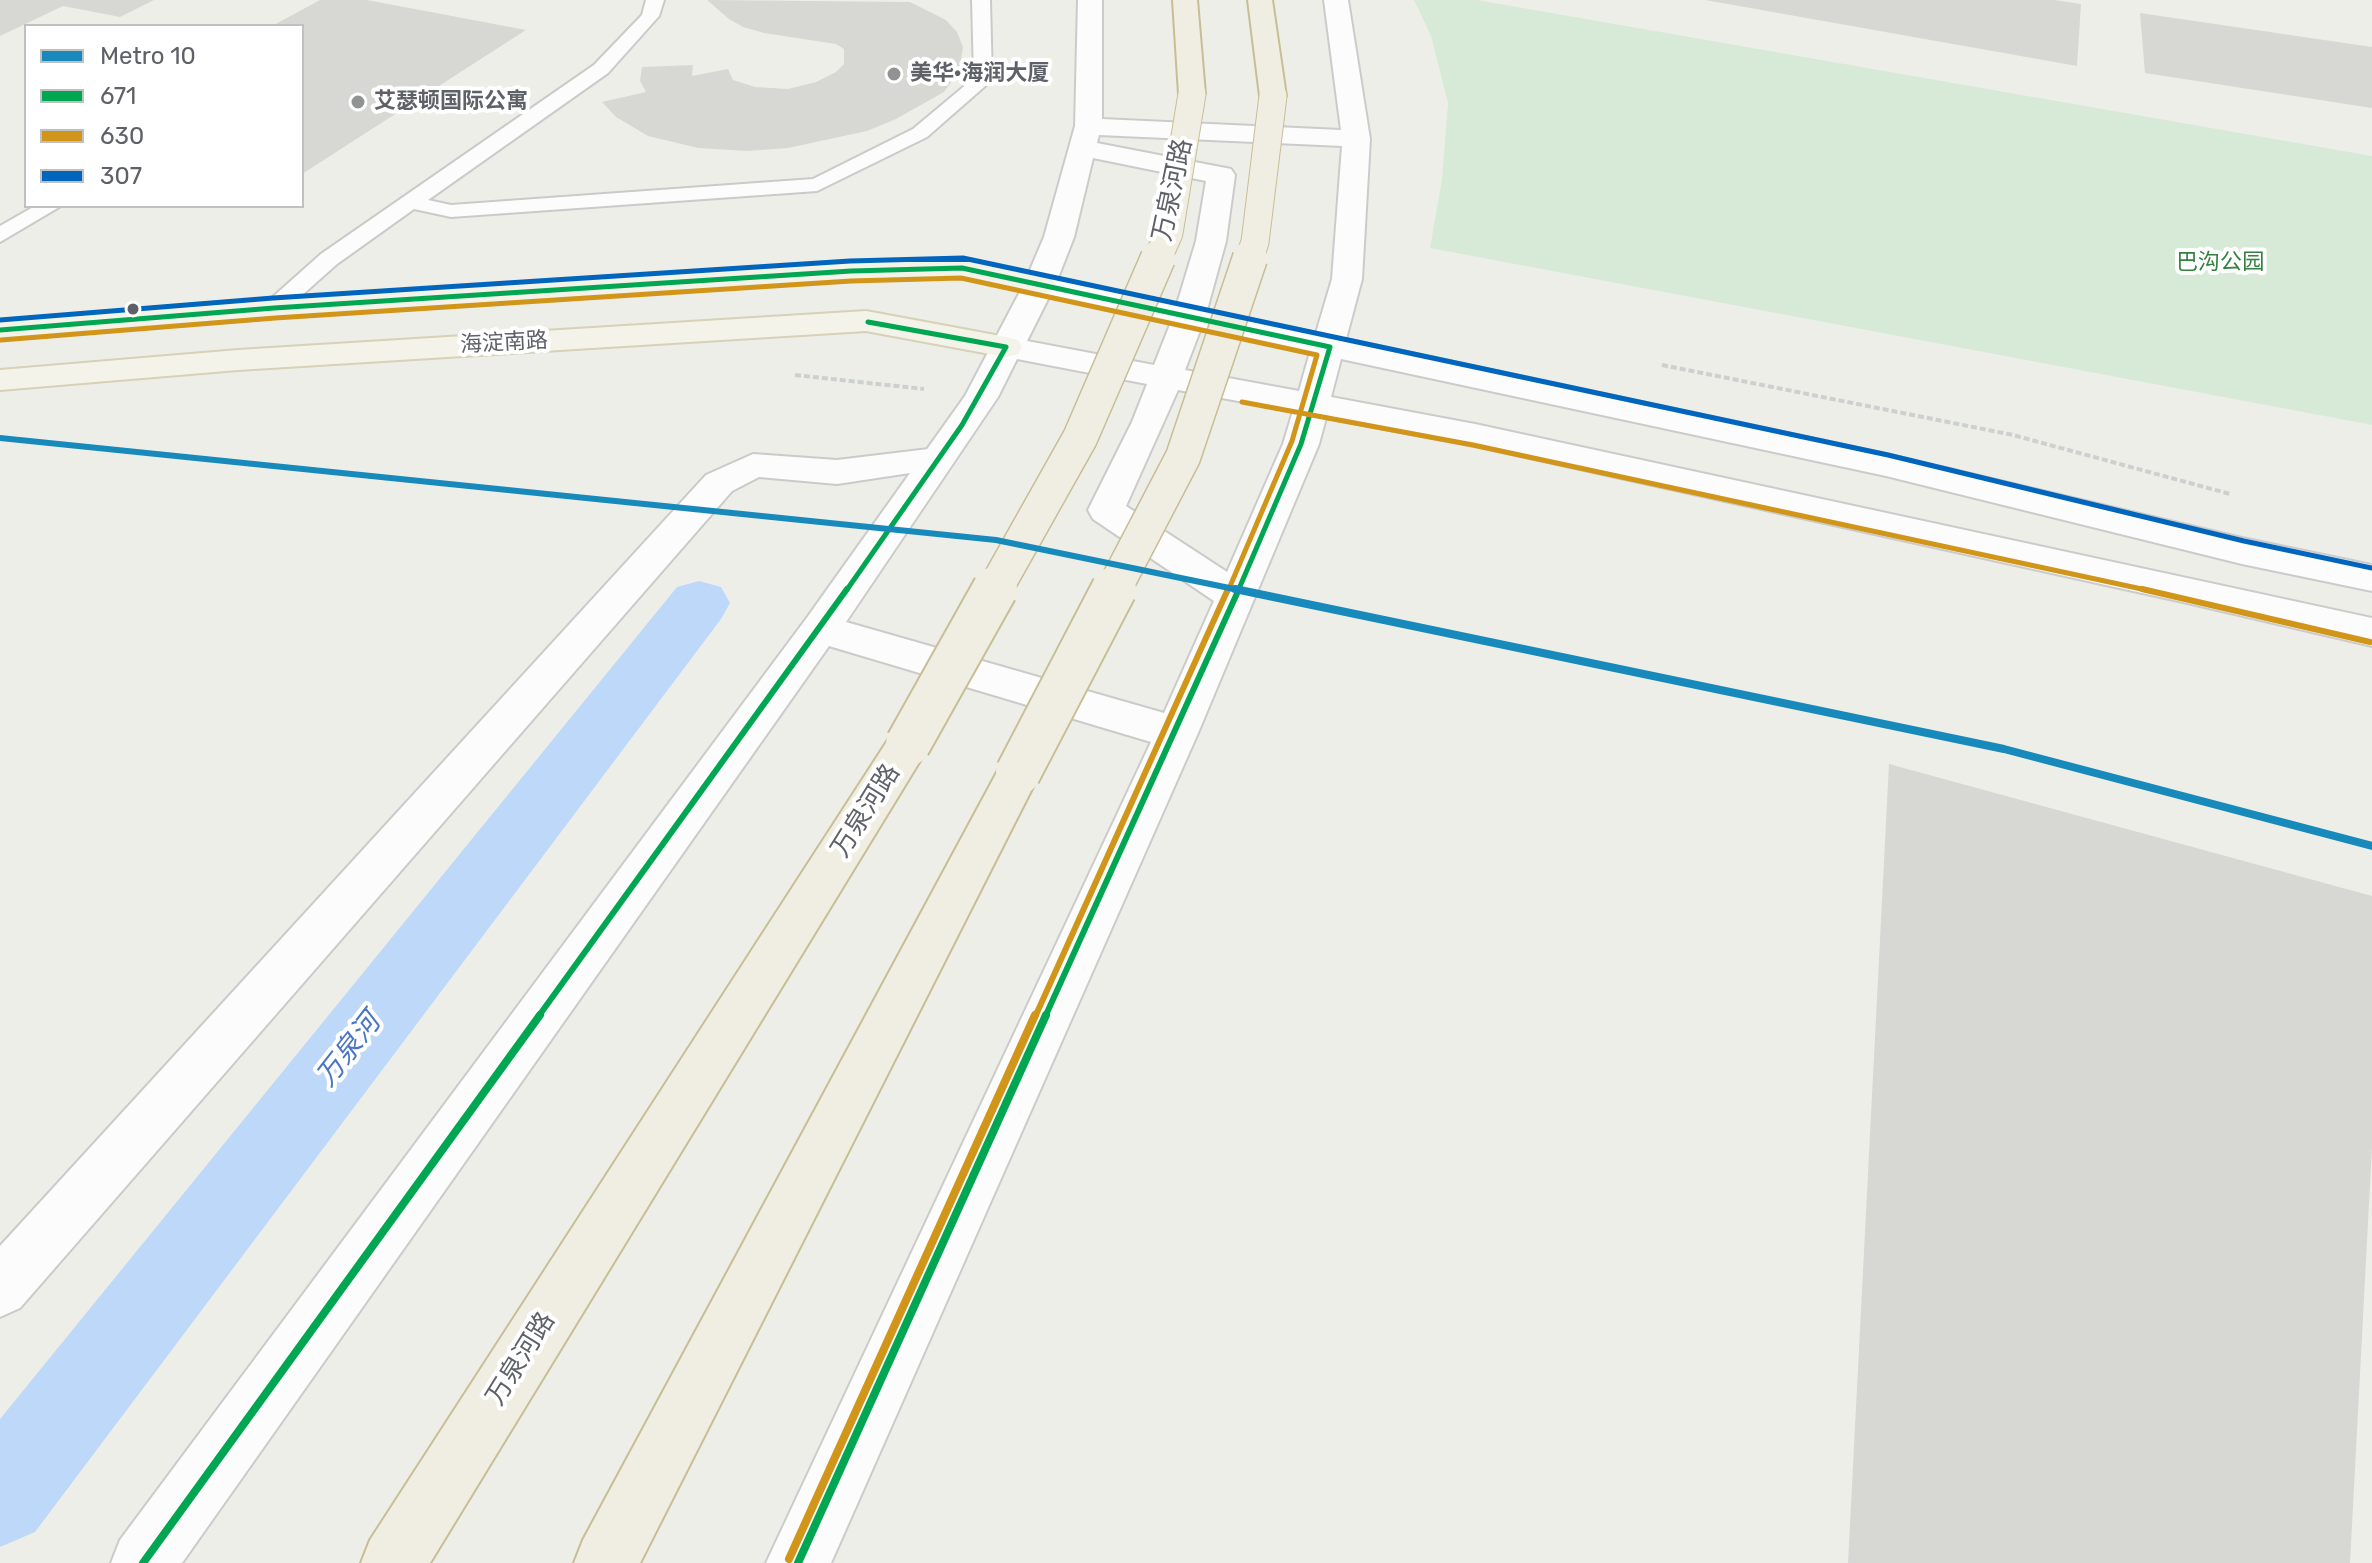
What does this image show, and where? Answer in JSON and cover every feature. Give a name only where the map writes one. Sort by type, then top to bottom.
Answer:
[{"type":"highway","name":"万泉河路","points":[[393,1563],[908,744],[1087,423],[1169,233],[1192,94],[1185,0]]},
{"type":"highway","points":[[606,1563],[1183,457],[1255,242],[1273,96],[1260,0]]},
{"type":"main road","name":"海淀南路","points":[[0,330],[274,308],[851,271],[962,268],[1040,284]]},
{"type":"main road","name":"海淀南路","points":[[0,380],[238,360],[866,321],[1006,347]]},
{"type":"street","points":[[143,1563],[820,629],[981,397],[1040,284],[1059,237],[1085,137],[1090,0]]},
{"type":"street","points":[[798,1563],[1177,733],[1301,444],[1347,279],[1356,139],[1336,0]]},
{"type":"street","points":[[1085,137],[1356,139]]},
{"type":"street","points":[[1085,137],[1221,175],[1211,241],[1189,316],[1149,422],[1106,510],[1236,597]]},
{"type":"street","points":[[1040,284],[1871,461],[2242,551],[2372,578]]},
{"type":"street","points":[[1006,347],[1537,448],[2372,632]]},
{"type":"street","points":[[0,1288],[719,483],[753,465],[837,472],[937,459]]},
{"type":"street","points":[[820,629],[1177,733]]},
{"type":"lane","points":[[274,308],[329,259],[601,69],[650,16],[655,0]]},
{"type":"lane","points":[[410,202],[451,211],[817,185],[920,133],[983,80],[981,0]]},
{"type":"lane","points":[[0,235],[47,208]]},
{"type":"green space","name":"巴沟公园","points":[[1414,0],[1477,0],[2372,156],[2372,425],[1430,248],[1442,179],[1448,103],[1431,36]]},
{"type":"building","points":[[0,0],[154,0],[120,17],[63,6],[0,36]]},
{"type":"building","name":"艾瑟顿国际公寓","points":[[320,0],[367,0],[526,30],[304,173],[304,24],[276,24]]},
{"type":"building","name":"美华·海润大厦","points":[[707,0],[910,2],[946,20],[957,32],[963,47],[959,71],[944,92],[896,119],[867,131],[788,148],[747,151],[698,148],[648,136],[616,117],[602,102],[646,92],[640,81],[642,67],[693,65],[692,76],[728,69],[733,80],[755,87],[788,89],[816,82],[836,72],[844,64],[844,49],[836,44],[743,27]]},
{"type":"building","points":[[1705,0],[2054,0],[2081,4],[2077,66]]},
{"type":"building","points":[[2140,13],[2372,47],[2372,108],[2145,73]]},
{"type":"building","points":[[1889,764],[2372,896],[2372,1147],[2350,1563],[1848,1563]]},
{"type":"waterway","name":"万泉河","points":[[0,1497],[699,603]]},
{"type":"metro line","name":"10","points":[[0,438],[996,540],[2004,749],[2372,846]]},
{"type":"transit line","name":"307","points":[[0,320],[273,298],[850,261],[963,258],[1888,455],[2244,541],[2372,568]]},
{"type":"transit line","name":"671","points":[[0,330],[274,308],[851,271],[962,268],[1330,347],[1301,444],[1236,597],[798,1563]]},
{"type":"transit line","name":"630","points":[[1,340],[275,318],[851,281],[961,278],[1317,355],[1292,441],[1227,593],[789,1559]]},
{"type":"transit line","name":"671","points":[[143,1563],[820,629],[962,425],[1006,347],[868,322]]},
{"type":"transit line","name":"630","points":[[1242,402],[1473,445],[2181,598],[2370,642]]},
{"type":"place","name":"美华·海润大厦","points":[[894,74]]},
{"type":"place","name":"艾瑟顿国际公寓","points":[[358,102]]}]
